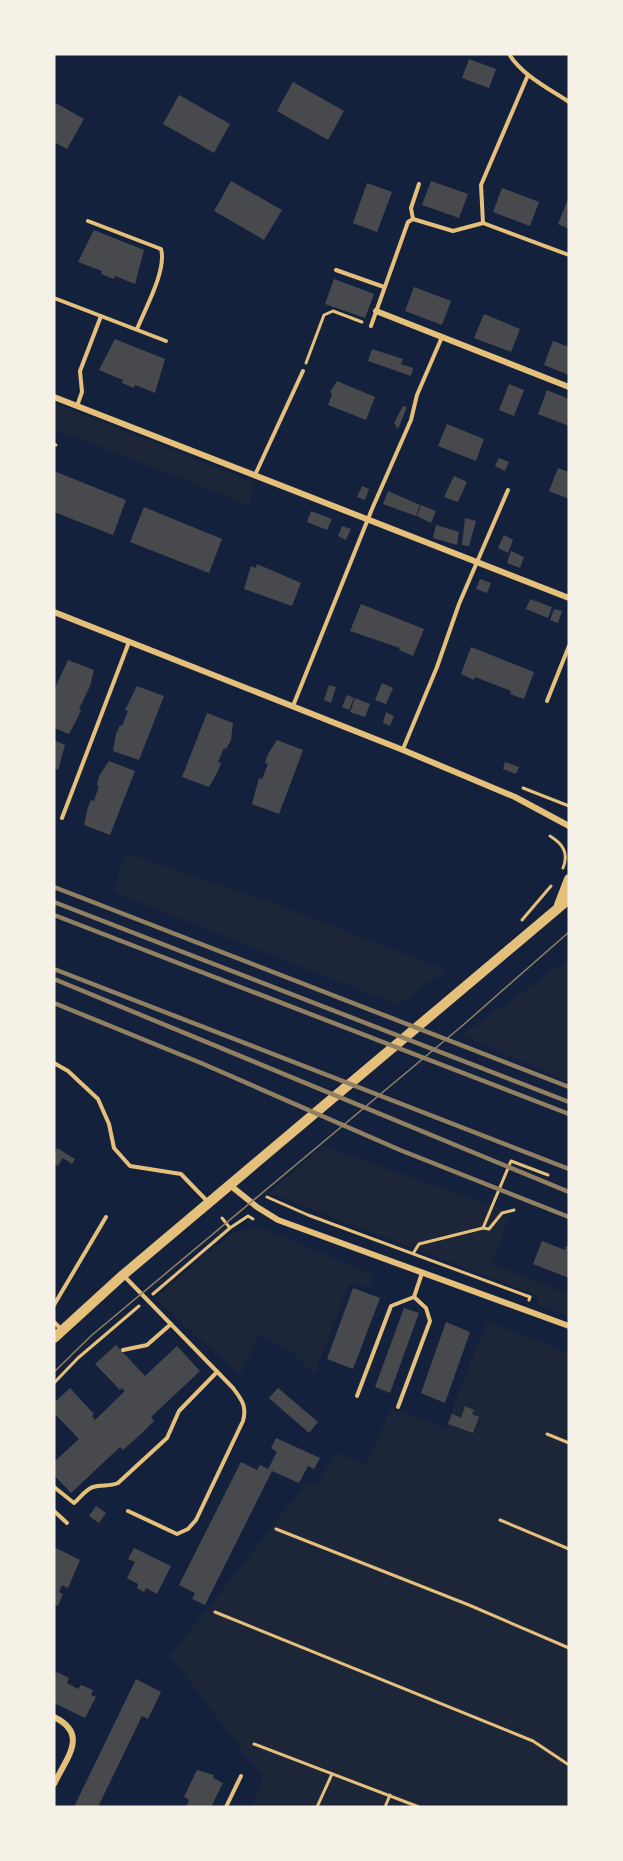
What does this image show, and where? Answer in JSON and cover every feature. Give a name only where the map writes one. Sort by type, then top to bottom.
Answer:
[{"type":"main road","points":[[559,905],[565,876]]},
{"type":"main road","points":[[57,1330],[231,1186],[559,905],[569,899]]},
{"type":"street","points":[[376,311],[569,387]]},
{"type":"street","points":[[54,397],[569,598]]},
{"type":"street","points":[[54,612],[403,750],[515,797],[569,826]]},
{"type":"street","points":[[231,1186],[257,1208],[278,1220],[569,1326]]},
{"type":"street","points":[[54,1717],[69,1724],[74,1734],[73,1744],[54,1784]]},
{"type":"lane","points":[[509,54],[517,66],[528,75],[569,102]]},
{"type":"lane","points":[[483,223],[480,185],[528,75]]},
{"type":"lane","points":[[412,219],[411,208],[419,184]]},
{"type":"lane","points":[[412,219],[453,231],[483,223],[569,255]]},
{"type":"lane","points":[[371,326],[408,222],[412,219]]},
{"type":"lane","points":[[88,221],[161,249],[164,258],[137,329]]},
{"type":"lane","points":[[336,270],[384,287]]},
{"type":"lane","points":[[54,298],[166,341]]},
{"type":"lane","points":[[77,406],[82,392],[80,371],[100,316]]},
{"type":"lane","points":[[293,706],[442,337]]},
{"type":"lane","points":[[255,475],[303,371]]},
{"type":"lane","points":[[403,750],[438,667],[459,603],[508,490]]},
{"type":"lane","points":[[62,818],[129,641]]},
{"type":"lane","points":[[547,701],[569,646]]},
{"type":"lane","points":[[54,1063],[68,1071],[98,1099],[110,1124],[114,1148],[130,1166],[181,1174],[209,1203]]},
{"type":"lane","points":[[54,1305],[106,1217]]},
{"type":"lane","points":[[414,1297],[422,1272]]},
{"type":"lane","points":[[123,1275],[243,1400],[246,1410],[243,1421],[196,1520],[188,1529],[177,1534],[128,1511]]},
{"type":"lane","points":[[357,1396],[391,1306],[414,1297]]},
{"type":"lane","points":[[398,1407],[430,1321],[426,1308],[414,1297]]},
{"type":"lane","points":[[123,1350],[147,1345],[171,1324]]},
{"type":"lane","points":[[54,1487],[74,1503],[97,1485],[109,1487],[118,1483],[167,1438],[179,1410],[217,1372]]},
{"type":"lane","points":[[54,1511],[67,1523]]},
{"type":"lane","points":[[226,1807],[241,1776]]},
{"type":"path","points":[[303,371],[324,315],[333,311],[371,326]]},
{"type":"path","points":[[517,786],[569,806]]},
{"type":"path","points":[[550,836],[563,847],[567,859],[565,876]]},
{"type":"path","points":[[521,922],[556,880]]},
{"type":"path","points":[[483,1228],[511,1161],[548,1175]]},
{"type":"path","points":[[267,1197],[308,1215],[530,1297],[527,1311]]},
{"type":"path","points":[[414,1253],[419,1244],[489,1228],[502,1213],[514,1210]]},
{"type":"path","points":[[546,1434],[569,1443]]},
{"type":"path","points":[[500,1520],[569,1549]]},
{"type":"path","points":[[276,1529],[469,1605],[569,1648]]},
{"type":"path","points":[[215,1612],[533,1740],[569,1765]]},
{"type":"path","points":[[254,1744],[419,1807]]},
{"type":"path","points":[[317,1807],[332,1774]]},
{"type":"path","points":[[385,1807],[390,1795]]},
{"type":"shaded area","points":[[54,403],[256,483],[249,505],[54,429]]},
{"type":"shaded area","points":[[126,853],[271,902],[446,970],[398,1005],[113,892]]},
{"type":"shaded area","points":[[569,959],[569,1082],[462,1035]]},
{"type":"shaded area","points":[[322,1146],[511,1212],[492,1264],[569,1294],[569,1317],[538,1305],[538,1296],[269,1193]]},
{"type":"shaded area","points":[[257,1226],[372,1274],[372,1288],[349,1284],[314,1374],[293,1353],[260,1334],[240,1376],[155,1298],[229,1235]]},
{"type":"shaded area","points":[[487,1321],[569,1353],[569,1807],[250,1807],[263,1778],[170,1656],[308,1481],[316,1485],[336,1453],[367,1464],[391,1408],[445,1428]]},
{"type":"building","points":[[469,59],[496,69],[489,88],[462,78]]},
{"type":"building","points":[[293,82],[344,111],[328,140],[277,111]]},
{"type":"building","points":[[179,95],[230,124],[214,153],[163,124]]},
{"type":"building","points":[[54,102],[84,119],[67,149],[54,142]]},
{"type":"building","points":[[231,181],[282,210],[264,240],[214,211]]},
{"type":"building","points":[[431,181],[468,194],[459,218],[422,205]]},
{"type":"building","points":[[367,183],[392,192],[377,232],[353,223]]},
{"type":"building","points":[[502,188],[539,202],[530,226],[493,212]]},
{"type":"building","points":[[567,201],[569,201],[569,229],[558,224]]},
{"type":"building","points":[[94,230],[144,250],[135,284],[115,276],[114,279],[101,274],[102,271],[78,262]]},
{"type":"building","points":[[334,279],[374,294],[365,318],[325,304]]},
{"type":"building","points":[[414,287],[451,301],[442,325],[405,311]]},
{"type":"building","points":[[484,314],[520,329],[511,352],[474,338]]},
{"type":"building","points":[[115,339],[165,359],[155,393],[135,385],[134,388],[122,383],[123,380],[99,370]]},
{"type":"building","points":[[553,341],[569,347],[569,375],[544,365]]},
{"type":"building","points":[[372,349],[403,359],[401,364],[413,368],[411,376],[368,361]]},
{"type":"building","points":[[337,381],[375,397],[366,420],[328,405],[332,394],[330,392]]},
{"type":"building","points":[[509,384],[524,390],[514,416],[499,410]]},
{"type":"building","points":[[547,390],[569,399],[569,426],[538,414]]},
{"type":"building","points":[[403,406],[407,407],[398,429],[394,423]]},
{"type":"building","points":[[447,424],[484,439],[476,461],[438,446]]},
{"type":"building","points":[[499,458],[509,462],[505,471],[495,466]]},
{"type":"building","points":[[558,468],[569,472],[569,499],[549,491]]},
{"type":"building","points":[[54,471],[126,500],[113,535],[54,512]]},
{"type":"building","points":[[454,476],[467,482],[458,502],[444,497]]},
{"type":"building","points":[[362,486],[369,489],[365,500],[357,497]]},
{"type":"building","points":[[388,491],[420,505],[416,516],[383,504]]},
{"type":"building","points":[[421,505],[436,511],[431,523],[417,516]]},
{"type":"building","points":[[144,507],[222,539],[209,573],[130,542]]},
{"type":"building","points":[[311,511],[332,519],[327,530],[307,522]]},
{"type":"building","points":[[465,518],[476,521],[469,546],[462,545]]},
{"type":"building","points":[[436,525],[459,532],[457,545],[433,538]]},
{"type":"building","points":[[342,526],[351,529],[346,540],[338,536]]},
{"type":"building","points":[[504,535],[513,540],[508,553],[498,548]]},
{"type":"building","points":[[511,551],[524,557],[520,568],[507,563]]},
{"type":"building","points":[[257,564],[301,583],[292,606],[244,589],[251,566],[256,568]]},
{"type":"building","points":[[480,579],[491,583],[487,593],[476,589]]},
{"type":"building","points":[[530,599],[552,607],[548,618],[526,609]]},
{"type":"building","points":[[361,604],[424,629],[413,656],[399,650],[400,648],[350,631]]},
{"type":"building","points":[[554,609],[562,611],[558,623],[550,620]]},
{"type":"building","points":[[471,647],[534,672],[524,699],[510,694],[511,691],[461,674]]},
{"type":"building","points":[[68,660],[94,670],[90,686],[79,709],[81,710],[69,734],[54,728],[54,690]]},
{"type":"building","points":[[382,683],[393,688],[386,704],[375,700]]},
{"type":"building","points":[[329,685],[336,687],[331,703],[324,700]]},
{"type":"building","points":[[137,686],[164,696],[139,760],[113,751],[116,734],[120,725],[122,726],[128,711],[125,710]]},
{"type":"building","points":[[347,695],[354,698],[349,710],[342,707]]},
{"type":"building","points":[[355,698],[370,704],[365,717],[350,712]]},
{"type":"building","points":[[386,712],[394,716],[390,726],[383,723]]},
{"type":"building","points":[[207,713],[233,723],[231,740],[226,749],[224,748],[218,762],[221,763],[218,771],[209,787],[182,777]]},
{"type":"building","points":[[54,740],[65,745],[58,770],[54,769]]},
{"type":"building","points":[[277,740],[303,750],[279,814],[252,804],[259,778],[262,779],[268,764],[265,763],[268,754]]},
{"type":"building","points":[[109,761],[135,771],[110,835],[84,825],[88,807],[91,800],[94,801],[99,786],[97,785],[99,776]]},
{"type":"building","points":[[505,762],[519,767],[516,774],[503,769]]},
{"type":"building","points":[[57,1148],[75,1159],[72,1164],[63,1158],[58,1166],[54,1163],[54,1153]]},
{"type":"building","points":[[542,1241],[565,1250],[566,1246],[569,1247],[569,1278],[533,1264]]},
{"type":"building","points":[[353,1288],[380,1298],[353,1369],[327,1359]]},
{"type":"building","points":[[404,1308],[419,1313],[390,1393],[375,1387]]},
{"type":"building","points":[[446,1322],[470,1332],[445,1403],[421,1393]]},
{"type":"building","points":[[116,1345],[145,1376],[177,1346],[200,1371],[151,1417],[154,1421],[142,1433],[123,1450],[120,1447],[71,1493],[54,1475],[54,1462],[79,1439],[54,1413],[54,1403],[70,1388],[94,1414],[92,1416],[95,1420],[125,1391],[122,1388],[120,1390],[95,1364]]},
{"type":"building","points":[[278,1388],[318,1422],[309,1433],[269,1398]]},
{"type":"building","points":[[465,1406],[474,1410],[472,1414],[479,1417],[473,1433],[448,1424],[452,1414],[461,1418]]},
{"type":"building","points":[[276,1438],[320,1458],[314,1469],[308,1466],[299,1483],[272,1471],[205,1605],[192,1599],[195,1593],[179,1585],[241,1462],[257,1470],[260,1465],[268,1469],[277,1452],[271,1448]]},
{"type":"building","points":[[96,1506],[106,1513],[99,1523],[89,1516]]},
{"type":"building","points":[[54,1547],[80,1560],[68,1588],[62,1585],[59,1592],[63,1594],[58,1606],[54,1604]]},
{"type":"building","points":[[134,1548],[171,1566],[157,1594],[146,1588],[144,1592],[137,1588],[138,1584],[127,1578],[135,1562],[128,1559]]},
{"type":"building","points":[[57,1672],[69,1678],[67,1683],[78,1689],[81,1685],[93,1690],[91,1695],[96,1697],[85,1718],[54,1703],[54,1676]]},
{"type":"building","points":[[136,1679],[161,1692],[148,1719],[142,1716],[98,1807],[74,1807]]},
{"type":"building","points":[[197,1770],[214,1775],[213,1778],[223,1783],[211,1807],[186,1807],[189,1800],[184,1797]]},
{"type":"tram line","points":[[54,1372],[92,1335],[462,1026],[569,932]]},
{"type":"railway","points":[[54,887],[569,1087]]},
{"type":"railway","points":[[54,902],[569,1102]]},
{"type":"railway","points":[[54,915],[569,1114]]},
{"type":"railway","points":[[54,969],[569,1169]]},
{"type":"railway","points":[[54,979],[569,1192]]},
{"type":"railway","points":[[54,1003],[201,1063],[400,1150],[569,1217]]}]
